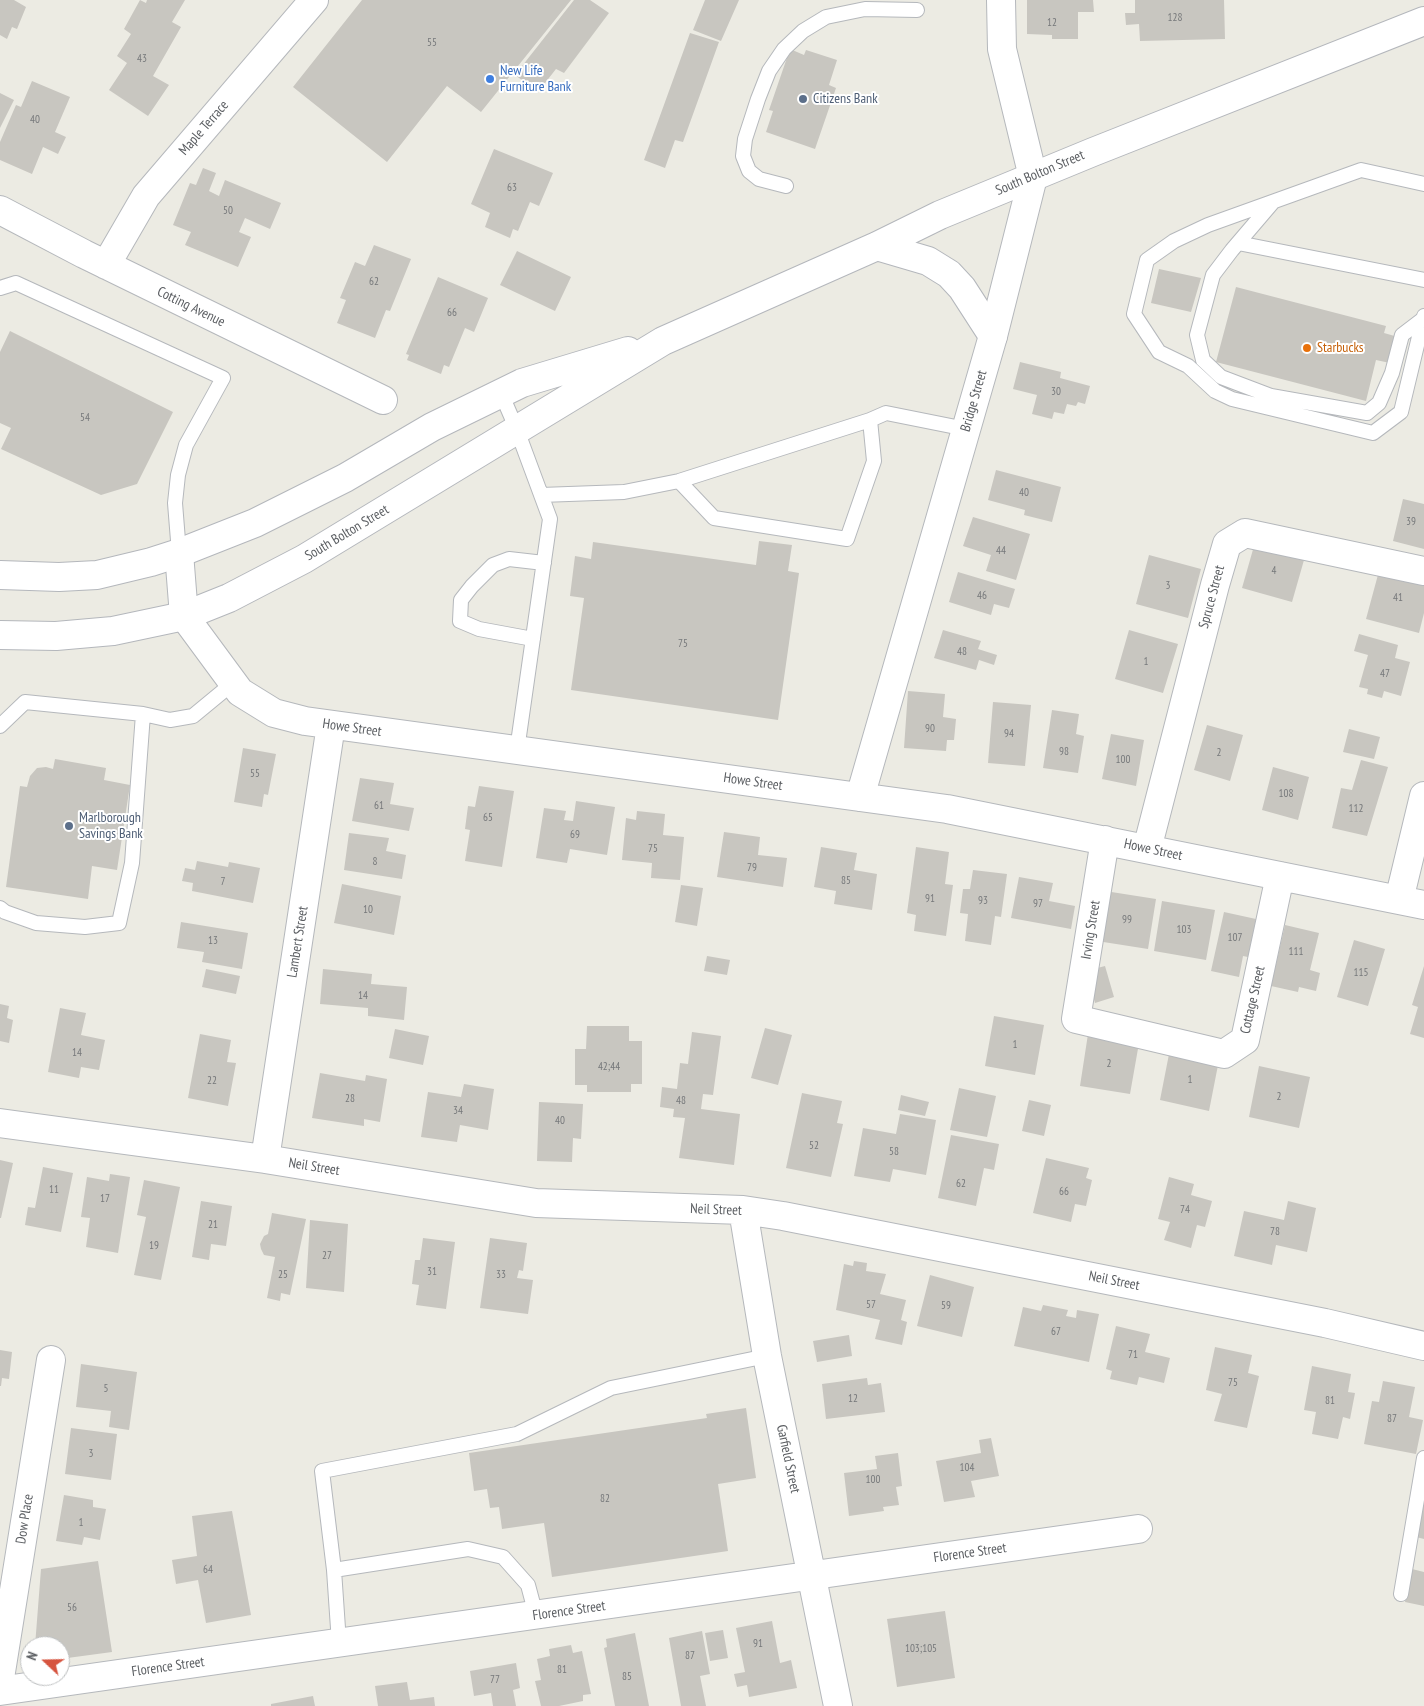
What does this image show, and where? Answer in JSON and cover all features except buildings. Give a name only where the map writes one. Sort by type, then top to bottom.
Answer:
[{"type":"street","name":"Maple Terrace","points":[[106,265],[146,196],[314,0]]},
{"type":"street","name":"Bridge Street","points":[[860,797],[993,336],[1033,177],[1002,49],[1001,0]]},
{"type":"street","name":"South Bolton Street","points":[[0,635],[27,637],[84,634],[139,626],[184,616],[229,598],[304,559],[663,341],[877,246],[940,215],[1424,21]]},
{"type":"street","name":"Cotting Avenue","points":[[0,210],[106,265],[383,400]]},
{"type":"street","points":[[877,246],[928,261],[949,274],[962,288],[993,336]]},
{"type":"street","name":"South Bolton Street","points":[[0,575],[59,578],[97,574],[151,562],[179,553],[255,523],[345,478],[432,426],[522,383],[663,341]]},
{"type":"street","name":"Spruce Street","points":[[1147,849],[1227,544],[1245,533],[1424,570]]},
{"type":"street","points":[[179,553],[184,616]]},
{"type":"street","name":"Howe Street","points":[[184,616],[240,692],[274,713],[305,721],[947,809],[1412,903]]},
{"type":"street","name":"Lambert Street","points":[[265,1159],[331,725]]},
{"type":"street","points":[[1412,903],[1424,796]]},
{"type":"street","name":"Irving Street","points":[[1076,1019],[1105,840]]},
{"type":"street","name":"Cottage Street","points":[[1076,1019],[1224,1054],[1245,1040],[1280,876]]},
{"type":"street","name":"Neil Street","points":[[0,1122],[265,1159],[536,1203],[743,1210],[1325,1323],[1424,1346]]},
{"type":"street","name":"Garfield Street","points":[[743,1210],[767,1356],[813,1575],[838,1706]]},
{"type":"street","name":"Dow Place","points":[[0,1678],[50,1360]]},
{"type":"street","name":"Florence Street","points":[[0,1691],[1138,1530]]},
{"type":"lane","points":[[786,186],[759,179],[749,171],[743,156],[745,139],[763,85],[769,70],[784,49],[803,31],[826,17],[865,9],[917,10]]},
{"type":"lane","points":[[1424,184],[1361,170],[1208,225],[1174,241],[1147,260],[1134,314],[1159,352],[1188,366],[1215,391],[1232,399],[1373,433],[1401,412],[1424,317]]},
{"type":"lane","points":[[1274,201],[1213,276],[1197,335],[1204,360],[1221,378],[1271,396],[1367,413],[1379,403],[1392,373],[1402,335],[1424,317]]},
{"type":"lane","points":[[1238,243],[1424,280]]},
{"type":"lane","points":[[0,288],[16,283],[223,378],[186,445],[178,475],[175,503],[179,553]]},
{"type":"lane","points":[[501,393],[517,430],[550,519],[517,750]]},
{"type":"lane","points":[[541,496],[624,492],[679,482],[870,420],[886,413],[966,429]]},
{"type":"lane","points":[[679,482],[714,518],[847,539],[874,461],[870,420]]},
{"type":"lane","points":[[533,639],[479,629],[460,621],[460,600],[493,565],[509,559],[544,563]]},
{"type":"lane","points":[[0,726],[25,702],[144,714],[170,720],[193,716],[233,682]]},
{"type":"lane","points":[[0,908],[5,912],[36,923],[85,927],[119,923],[132,863],[144,714]]},
{"type":"lane","points":[[338,1643],[334,1570],[322,1471],[517,1434],[611,1388],[767,1356]]},
{"type":"lane","points":[[1401,1594],[1424,1458]]},
{"type":"lane","points":[[334,1570],[468,1549],[503,1557],[528,1585],[536,1616]]},
{"type":"place","name":"New Life Furniture Bank","points":[[490,79]]},
{"type":"place","name":"Citizens Bank","points":[[803,99]]},
{"type":"place","name":"Starbucks","points":[[1307,348]]},
{"type":"place","name":"Marlborough Savings Bank","points":[[69,826]]}]
